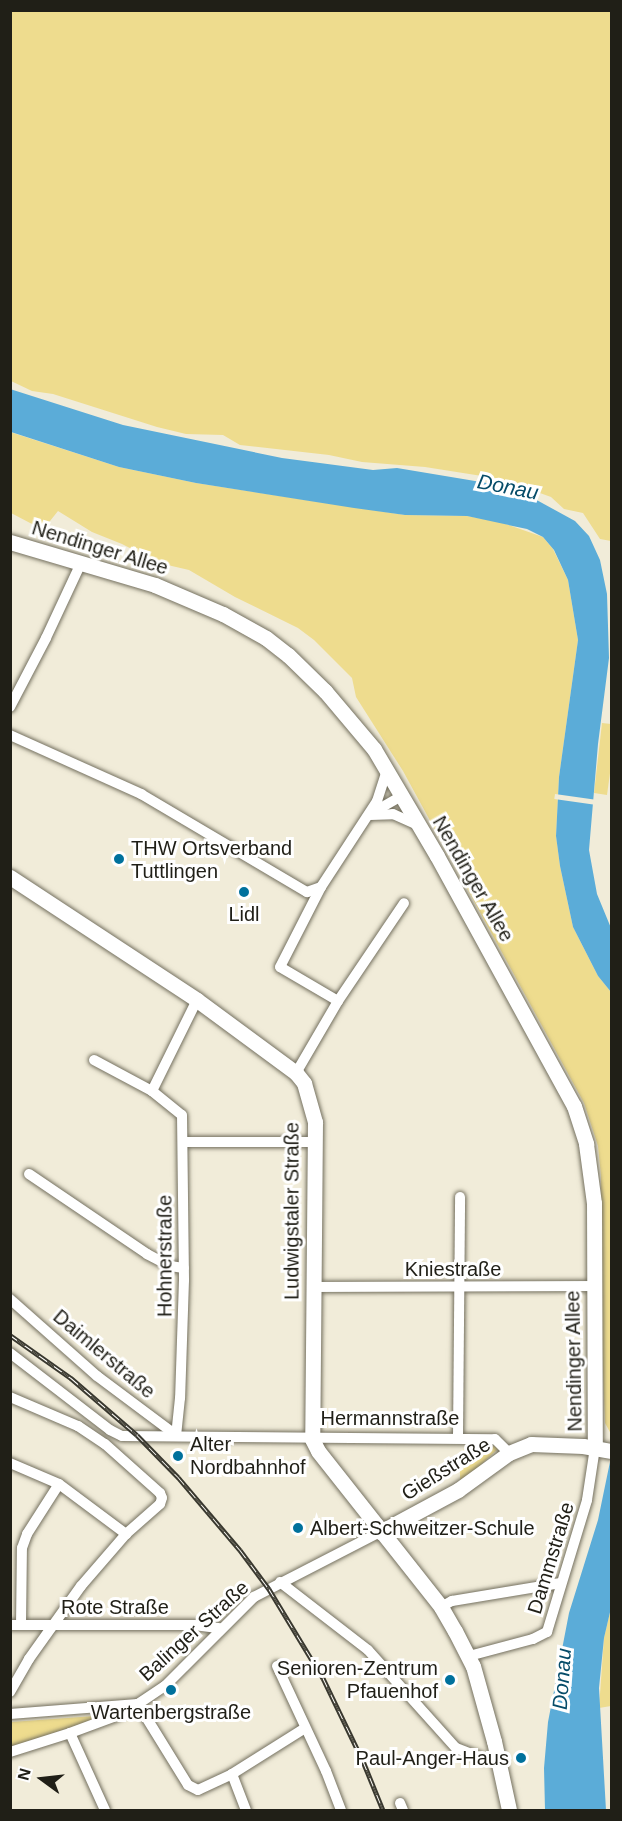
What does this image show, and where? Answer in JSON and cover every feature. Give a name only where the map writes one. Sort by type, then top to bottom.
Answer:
[{"type":"street","name":"Nendinger Allee","points":[[10,542],[192,600],[266,638],[288,655],[325,691],[374,749],[574,1106],[586,1144],[594,1203],[596,1448]]},
{"type":"street","points":[[10,707],[81,563]]},
{"type":"street","points":[[10,735],[141,794],[307,892],[321,887]]},
{"type":"street","points":[[338,1001],[280,967],[321,887],[370,815],[387,771]]},
{"type":"street","points":[[377,801],[388,794],[401,796]]},
{"type":"street","points":[[370,815],[401,796]]},
{"type":"street","points":[[370,815],[393,814],[418,826]]},
{"type":"street","name":"Ludwigstaler Straße","points":[[10,877],[197,1000],[296,1073],[304,1083],[311,1100],[314,1142],[312,1439]]},
{"type":"street","points":[[296,1073],[338,1001],[404,903]]},
{"type":"street","points":[[152,1091],[197,1000]]},
{"type":"street","name":"Hohnerstraße","points":[[94,1060],[152,1091],[182,1115],[184,1268],[180,1398],[176,1435]]},
{"type":"street","points":[[184,1142],[314,1142]]},
{"type":"street","points":[[29,1174],[147,1254],[170,1266],[184,1268]]},
{"type":"street","points":[[458,1438],[460,1197]]},
{"type":"street","name":"Kniestraße","points":[[314,1287],[593,1286]]},
{"type":"street","name":"Daimlerstraße","points":[[10,1299],[97,1376],[176,1435]]},
{"type":"street","name":"Hermannstraße","points":[[10,1353],[110,1430],[122,1436],[176,1435],[312,1439],[458,1438],[495,1440],[509,1453]]},
{"type":"street","points":[[10,1397],[78,1426],[105,1444],[160,1493],[162,1498],[160,1504],[126,1534],[81,1586],[29,1659],[10,1692]]},
{"type":"street","points":[[312,1439],[318,1451],[380,1532],[441,1607],[469,1656],[494,1742],[509,1810]]},
{"type":"street","points":[[509,1453],[531,1444],[612,1451]]},
{"type":"street","name":"Dammstraße","points":[[469,1656],[533,1639],[547,1632],[587,1500],[596,1448]]},
{"type":"street","name":"Gießstraße","points":[[278,1584],[458,1490],[509,1453]]},
{"type":"street","points":[[10,1463],[59,1484],[126,1534]]},
{"type":"street","points":[[16,1625],[22,1548],[27,1534],[59,1484]]},
{"type":"street","points":[[10,1542],[22,1548]]},
{"type":"street","points":[[441,1607],[452,1601],[561,1583]]},
{"type":"street","points":[[278,1584],[368,1650],[456,1748],[485,1760]]},
{"type":"street","name":"Balinger Straße","points":[[10,1752],[116,1716],[138,1704],[165,1686],[220,1628],[254,1597],[278,1584]]},
{"type":"street","name":"Rote Straße","points":[[16,1625],[194,1625],[220,1628]]},
{"type":"street","points":[[277,1666],[326,1771],[341,1810]]},
{"type":"street","points":[[138,1704],[193,1788],[198,1790],[232,1774],[305,1728]]},
{"type":"street","name":"Balinger Straße","points":[[10,1713],[138,1704]]},
{"type":"street","points":[[70,1733],[105,1810]]},
{"type":"street","points":[[232,1774],[246,1810]]},
{"type":"shaded area","points":[[11,10],[611,11],[611,541],[600,539],[583,513],[564,509],[551,497],[501,479],[425,467],[362,462],[329,455],[240,445],[223,435],[186,434],[157,427],[53,394],[32,391],[11,381]]},
{"type":"shaded area","points":[[10,432],[119,467],[196,483],[405,515],[467,516],[500,522],[543,537],[553,549],[568,580],[578,640],[559,777],[556,836],[573,927],[598,976],[611,992],[611,1434],[605,1423],[600,1296],[601,1176],[598,1146],[584,1103],[403,771],[356,697],[352,678],[314,640],[298,628],[235,597],[189,570],[159,563],[92,532],[58,511],[46,526],[32,524],[11,513]]},
{"type":"shaded area","points":[[602,723],[611,724],[611,766],[607,795],[594,793]]},
{"type":"shaded area","points":[[474,1444],[500,1447],[460,1484],[460,1460],[463,1450]]},
{"type":"shaded area","points":[[611,1608],[611,1706],[599,1708],[604,1638]]},
{"type":"shaded area","points":[[109,1715],[11,1747],[11,1722]]},
{"type":"water","points":[[10,389],[123,425],[282,458],[373,470],[397,468],[493,484],[522,492],[575,521],[589,536],[600,560],[607,594],[609,658],[598,744],[589,850],[597,894],[611,928],[611,992],[598,976],[573,927],[560,866],[556,836],[559,777],[578,640],[568,580],[554,550],[543,537],[527,529],[467,516],[405,515],[354,508],[196,483],[119,467],[11,432]]},
{"type":"water","name":"Donau","points":[[611,1457],[611,1608],[604,1638],[599,1688],[606,1810],[545,1810],[544,1768],[548,1722],[569,1613],[598,1520]]},
{"type":"pier","points":[[555,794],[596,800],[595,805],[554,799]]},
{"type":"railway","points":[[10,1335],[71,1378],[137,1435],[178,1477],[240,1550],[269,1589],[323,1678],[363,1761],[383,1810]]},
{"type":"place","name":"THW Ortsverband Tuttlingen","points":[[119,859]]},
{"type":"place","name":"Lidl","points":[[244,892]]},
{"type":"place","name":"Alter Nordbahnhof","points":[[178,1456]]},
{"type":"place","name":"Albert-Schweitzer-Schule","points":[[298,1528]]},
{"type":"place","name":"Senioren-Zentrum Pfauenhof","points":[[450,1680]]},
{"type":"place","name":"Wartenbergstraße","points":[[171,1690]]},
{"type":"place","name":"Paul-Anger-Haus","points":[[521,1758]]}]
